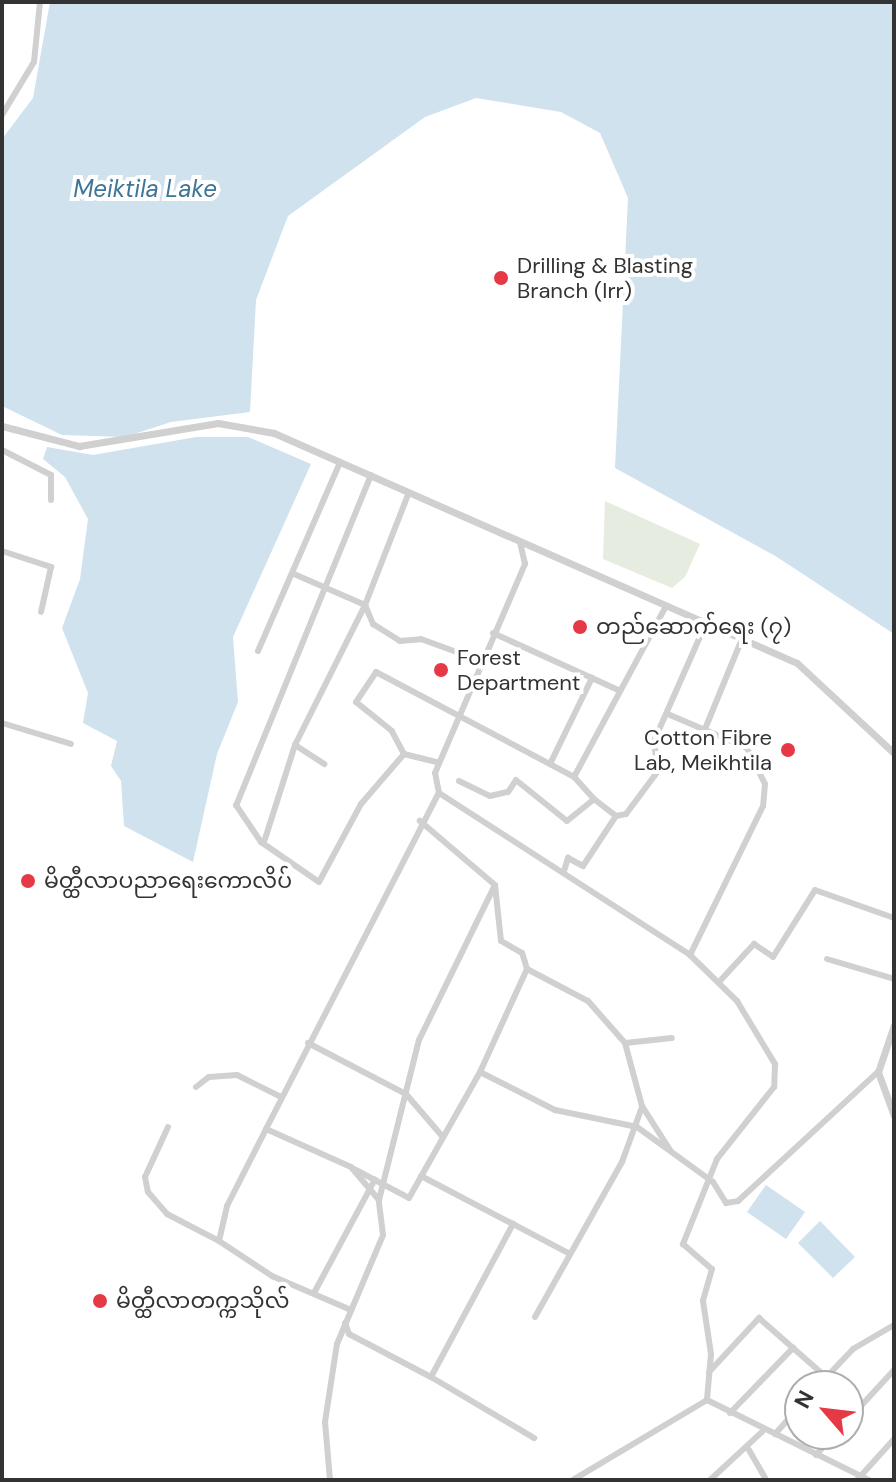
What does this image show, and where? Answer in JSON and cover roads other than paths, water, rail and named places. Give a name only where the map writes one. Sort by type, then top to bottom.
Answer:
[{"type":"street","points":[[2,115],[34,62],[40,2]]},
{"type":"street","points":[[2,426],[93,446],[231,423],[340,462],[808,670],[894,753]]},
{"type":"street","points":[[2,450],[51,475],[51,500]]},
{"type":"street","points":[[258,651],[340,462]]},
{"type":"street","points":[[371,475],[330,588],[236,805],[247,828],[319,882],[361,804],[404,754]]},
{"type":"street","points":[[265,839],[295,745],[365,605],[409,492]]},
{"type":"street","points":[[520,542],[525,564],[458,712],[432,783],[439,793],[690,955],[719,982],[776,1075],[717,1159],[713,1182],[683,1244],[712,1269],[703,1301],[709,1372],[707,1400]]},
{"type":"street","points":[[2,551],[51,567],[41,612]]},
{"type":"street","points":[[294,574],[365,605],[373,624],[400,641],[421,639],[481,661]]},
{"type":"street","points":[[574,777],[618,690],[666,606]]},
{"type":"street","points":[[564,871],[568,858],[583,866],[616,816],[626,814],[653,781],[654,741],[670,715],[706,623]]},
{"type":"street","points":[[493,633],[618,690]]},
{"type":"street","points":[[705,729],[742,639]]},
{"type":"street","points":[[439,763],[404,754],[392,731],[356,702],[376,672],[458,712],[574,777],[594,799],[616,816]]},
{"type":"street","points":[[550,764],[592,678]]},
{"type":"street","points":[[670,715],[747,748],[765,784],[763,806],[690,955]]},
{"type":"street","points":[[2,723],[71,744]]},
{"type":"street","points":[[295,745],[324,764]]},
{"type":"street","points":[[459,781],[490,796],[508,792],[516,780],[567,821],[594,799]]},
{"type":"street","points":[[219,1241],[227,1206],[420,821],[439,793]]},
{"type":"street","points":[[266,1129],[379,1179],[409,1198],[480,1072],[527,969],[522,953],[501,941],[495,885],[420,821]]},
{"type":"street","points":[[330,1480],[325,1422],[345,1323],[383,1235],[379,1179],[406,1094],[419,1040],[495,885]]},
{"type":"street","points":[[719,982],[754,944],[773,957],[815,890],[894,918]]},
{"type":"street","points":[[827,959],[894,979]]},
{"type":"street","points":[[527,969],[588,1001],[625,1043],[642,1106],[672,1153]]},
{"type":"street","points":[[480,1072],[555,1110],[637,1127],[713,1182],[726,1203],[738,1201],[878,1072],[894,1025]]},
{"type":"street","points":[[625,1043],[672,1038]]},
{"type":"street","points":[[308,1043],[406,1094],[442,1136]]},
{"type":"street","points":[[878,1072],[894,1116]]},
{"type":"street","points":[[196,1087],[209,1077],[237,1075],[281,1097]]},
{"type":"street","points":[[535,1317],[637,1127],[642,1106]]},
{"type":"street","points":[[168,1127],[145,1177],[148,1192],[167,1214],[351,1310]]},
{"type":"street","points":[[351,1167],[369,1193],[379,1200]]},
{"type":"street","points":[[421,1176],[570,1254]]},
{"type":"street","points":[[314,1293],[379,1179]]},
{"type":"street","points":[[431,1377],[513,1224]]},
{"type":"street","points":[[709,1372],[759,1318],[818,1370]]},
{"type":"street","points":[[345,1323],[349,1334],[431,1377],[534,1438]]},
{"type":"street","points":[[833,1370],[853,1349],[894,1325]]},
{"type":"street","points":[[730,1413],[793,1348]]},
{"type":"street","points":[[864,1403],[894,1370]]},
{"type":"street","points":[[707,1400],[763,1431],[869,1480]]},
{"type":"street","points":[[573,1480],[707,1400]]},
{"type":"street","points":[[775,1434],[784,1424]]},
{"type":"street","points":[[710,1480],[749,1450],[763,1431]]},
{"type":"street","points":[[860,1477],[894,1439]]},
{"type":"street","points":[[749,1450],[766,1480]]},
{"type":"street","points":[[816,1455],[821,1450]]},
{"type":"water","name":"Meiktila Lake","points":[[50,2],[894,2],[894,634],[777,557],[615,468],[628,198],[600,133],[561,112],[476,98],[425,117],[288,216],[256,300],[250,412],[171,422],[125,437],[62,435],[2,406],[2,139],[33,98]]},
{"type":"water","points":[[196,437],[248,437],[311,464],[233,637],[238,702],[217,754],[193,862],[124,826],[121,781],[111,766],[117,741],[83,723],[88,693],[62,628],[80,579],[88,519],[65,477],[43,459],[47,447],[93,455]]},
{"type":"water","points":[[766,1185],[805,1212],[786,1239],[747,1212]]},
{"type":"water","points":[[820,1221],[855,1257],[833,1278],[798,1243]]},
{"type":"place","name":"Drilling & Blasting Branch (Irr)","points":[[501,278]]},
{"type":"place","name":"တည်ဆောက်ရေး (၇)","points":[[580,627]]},
{"type":"place","name":"Forest Department","points":[[441,670]]},
{"type":"place","name":"Cotton Fibre Lab, Meikhtila","points":[[788,750]]},
{"type":"place","name":"မိတ္ထီလာပညာရေးကောလိပ်","points":[[28,881]]},
{"type":"place","name":"မိတ္ထီလာတက္ကသိုလ်","points":[[100,1301]]}]
